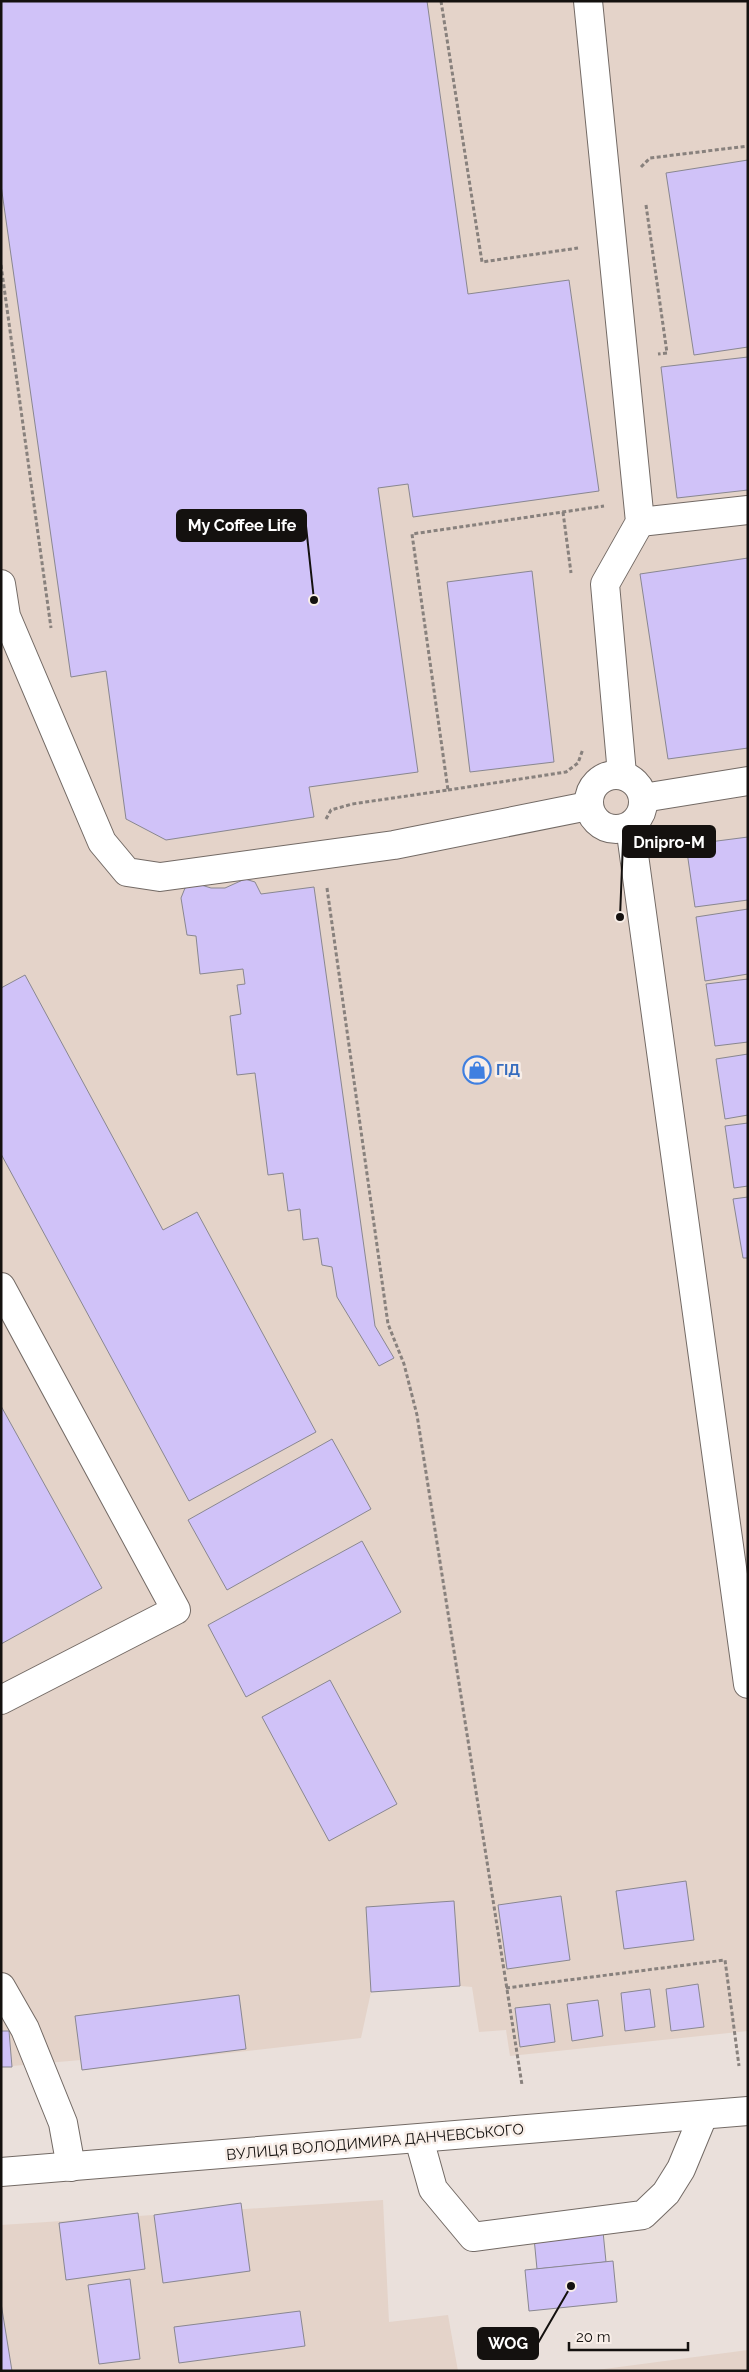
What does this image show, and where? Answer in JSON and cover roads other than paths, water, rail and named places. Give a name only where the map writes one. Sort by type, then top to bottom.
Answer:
[{"type":"street","points":[[588,1],[639,512],[605,584],[622,774]]},
{"type":"street","points":[[639,512],[748,510]]},
{"type":"street","points":[[1,584],[6,616],[102,842],[127,872],[160,877],[394,845],[588,806]]},
{"type":"street","points":[[622,774],[632,779],[640,787],[643,798],[643,809],[638,819],[630,826],[617,830],[604,827],[593,818],[588,806],[590,793],[597,781],[609,775],[622,774]]},
{"type":"street","points":[[643,798],[748,781]]},
{"type":"street","points":[[630,826],[748,1684]]},
{"type":"street","points":[[1,1287],[176,1610],[1,1700]]},
{"type":"street","points":[[1,1987],[25,2029],[63,2123],[71,2166]]},
{"type":"street","name":"ВУЛИЦЯ ВОЛОДИМИРА ДАНЧЕВСЬКОГО","points":[[1,2172],[748,2111]]},
{"type":"street","points":[[419,2139],[433,2189],[473,2236],[643,2215],[666,2193],[681,2169],[703,2116]]},
{"type":"place","name":"My Coffee Life","points":[[314,600]]},
{"type":"place","name":"Dnipro-M","points":[[620,917]]},
{"type":"place","name":"ГІД","points":[[477,1070]]},
{"type":"place","name":"WOG","points":[[571,2286]]}]
